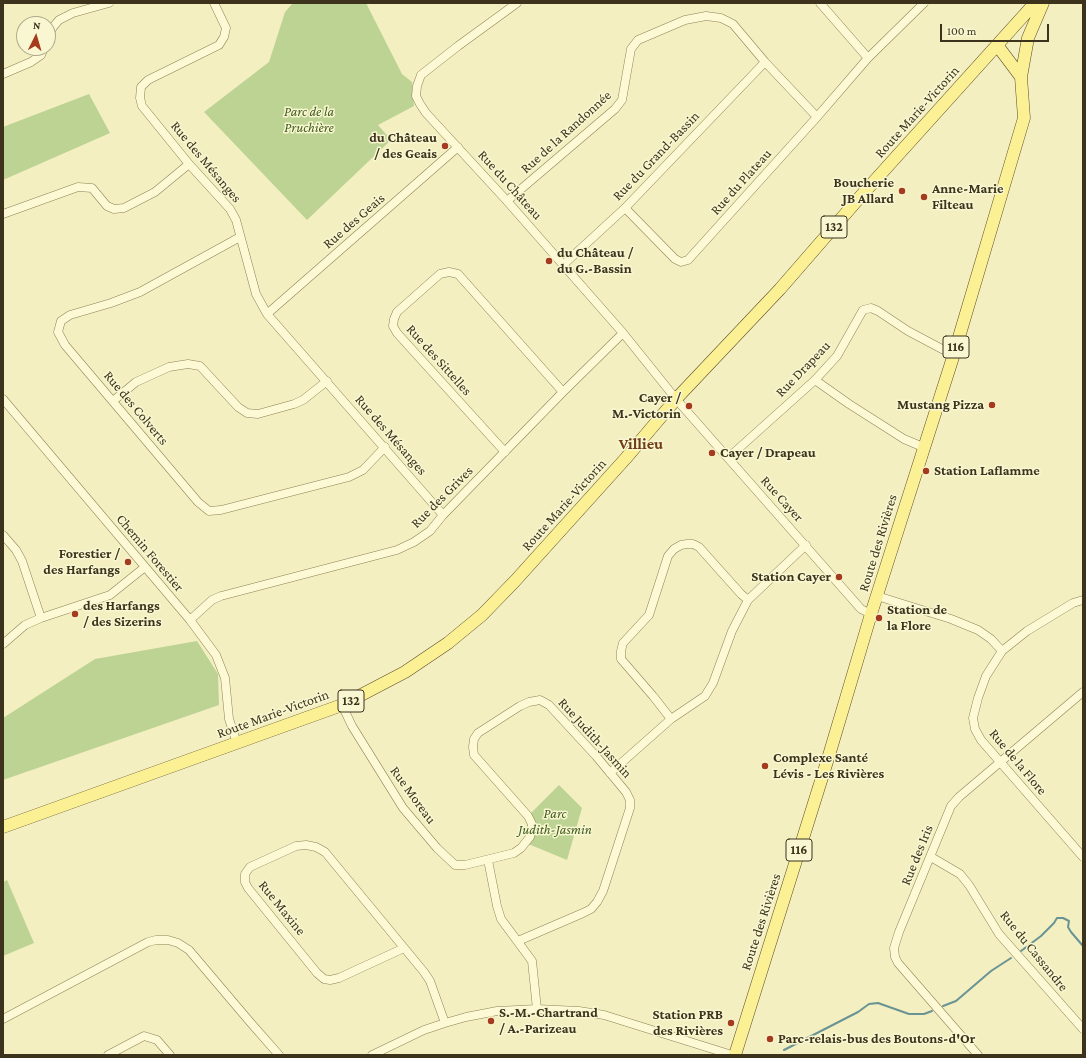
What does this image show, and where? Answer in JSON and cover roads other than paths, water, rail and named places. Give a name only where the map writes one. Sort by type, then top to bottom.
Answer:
[{"type":"main road","name":"Route Marie-Victorin","points":[[3,827],[342,705],[405,672],[448,643],[482,615],[526,570],[626,458],[676,399],[780,289],[860,197],[1035,3]]},
{"type":"main road","name":"Route des Rivières","points":[[733,1055],[828,760],[871,614],[923,447],[954,354],[1024,118],[1021,77],[1028,38],[1043,3]]},
{"type":"main road","points":[[997,45],[1021,77]]},
{"type":"street","points":[[56,24],[59,20],[73,13],[109,3]]},
{"type":"street","name":"Rue des Mésanges","points":[[214,3],[226,28],[224,37],[219,45],[148,80],[141,88],[140,98],[142,106],[189,164],[230,209],[236,220],[256,294],[267,314],[444,515]]},
{"type":"street","name":"Rue du Château","points":[[517,3],[421,75],[417,86],[416,96],[426,113],[507,201],[624,333],[676,399]]},
{"type":"street","points":[[820,3],[868,58]]},
{"type":"street","name":"Rue du Plateau","points":[[625,208],[674,259],[681,262],[688,260],[868,58],[924,3]]},
{"type":"street","name":"Rue de la Randonnée","points":[[507,201],[615,109],[622,100],[631,49],[638,40],[685,20],[706,16],[721,18],[733,24],[764,62],[817,117]]},
{"type":"street","points":[[3,74],[31,62],[40,56]]},
{"type":"street","name":"Rue du Grand-Bassin","points":[[563,265],[625,208],[764,62]]},
{"type":"street","name":"Rue des Geais","points":[[267,314],[458,147]]},
{"type":"street","points":[[3,214],[78,187],[92,188],[107,206],[114,209],[124,208],[156,192],[189,164]]},
{"type":"street","name":"Rue des Colverts","points":[[240,237],[140,292],[111,303],[70,315],[61,321],[58,332],[65,345],[198,502],[209,511],[221,510],[349,477],[363,470],[385,447]]},
{"type":"street","name":"Rue des Sittelles","points":[[505,452],[396,333],[393,326],[397,312],[440,274],[449,272],[458,274],[563,392]]},
{"type":"street","name":"Rue Drapeau","points":[[728,458],[815,380],[837,356],[863,310],[871,308],[878,311],[908,330],[954,354]]},
{"type":"street","name":"Rue des Grives","points":[[190,620],[212,600],[222,596],[398,550],[414,542],[430,531],[563,392],[624,333]]},
{"type":"street","points":[[113,401],[136,382],[169,367],[188,364],[200,366],[238,407],[247,413],[252,414],[258,414],[303,400],[327,382]]},
{"type":"street","points":[[815,380],[849,404],[904,439],[923,447]]},
{"type":"street","name":"Chemin Forestier","points":[[3,399],[190,620],[216,655],[225,678],[228,719],[237,743]]},
{"type":"street","name":"Rue Cayer","points":[[676,399],[861,609],[871,614]]},
{"type":"street","points":[[3,535],[16,550],[22,561],[41,618]]},
{"type":"street","points":[[671,719],[621,659],[623,644],[650,616],[668,556],[674,549],[681,545],[693,544],[699,547],[737,590],[748,600]]},
{"type":"street","points":[[610,773],[671,719],[705,696],[714,683],[732,631],[748,600],[806,545]]},
{"type":"street","points":[[3,644],[25,625],[41,618],[110,595],[145,567]]},
{"type":"street","points":[[877,596],[951,619],[978,630],[991,639],[1002,651]]},
{"type":"street","name":"Rue de la Flore","points":[[1083,600],[1073,603],[1027,631],[1002,651],[986,676],[973,718],[975,729],[981,740],[1083,857]]},
{"type":"street","name":"Rue des Iris","points":[[978,1055],[898,964],[895,957],[894,948],[899,932],[951,806],[959,797],[1083,692]]},
{"type":"street","name":"Rue Judith-Jasmin","points":[[488,860],[514,853],[521,848],[530,837],[532,824],[528,816],[474,755],[474,739],[478,733],[520,706],[529,702],[540,700],[548,705],[626,792],[630,800],[630,808],[603,891],[591,908],[518,941]]},
{"type":"street","name":"Rue Moreau","points":[[342,705],[352,726],[403,808],[437,848],[455,865],[465,865],[488,860]]},
{"type":"street","name":"Rue Maxine","points":[[404,948],[339,978],[330,980],[324,979],[317,973],[248,888],[245,882],[245,874],[250,867],[296,846],[306,845],[316,847],[325,852],[424,972],[430,981],[445,1023]]},
{"type":"street","name":"Rue du Cassandre","points":[[931,857],[960,874],[999,934],[1083,1029]]},
{"type":"street","points":[[488,860],[501,919],[532,962],[537,1009]]},
{"type":"street","points":[[3,1019],[148,942],[168,940],[178,943],[189,950],[280,1055]]},
{"type":"street","points":[[372,1055],[424,1030],[466,1017],[497,1011],[537,1009],[579,1011],[604,1015],[733,1055]]},
{"type":"street","points":[[108,1055],[144,1036],[157,1040],[170,1055]]},
{"type":"waterway","points":[[1021,951],[1041,936],[1057,918],[1063,918],[1069,921],[1068,927],[1083,946]]},
{"type":"waterway","points":[[943,1006],[956,1001],[991,971],[1011,958]]},
{"type":"waterway","points":[[784,1050],[858,1012],[869,1004],[878,1003],[909,1014],[924,1014],[932,1011]]},
{"type":"place","name":"du Château / des Geais","points":[[445,146]]},
{"type":"place","name":"Boucherie JB Allard","points":[[902,191]]},
{"type":"place","name":"Anne-Marie Filteau","points":[[924,197]]},
{"type":"place","name":"du Château / du G.-Bassin","points":[[549,261]]},
{"type":"place","name":"Mustang Pizza","points":[[992,405]]},
{"type":"place","name":"Cayer / M.-Victorin","points":[[689,406]]},
{"type":"place","name":"Cayer / Drapeau","points":[[712,453]]},
{"type":"place","name":"Station Laflamme","points":[[926,471]]},
{"type":"place","name":"Forestier / des Harfangs","points":[[128,562]]},
{"type":"place","name":"Station Cayer","points":[[839,577]]},
{"type":"place","name":"des Harfangs / des Sizerins","points":[[75,614]]},
{"type":"place","name":"Station de la Flore","points":[[879,618]]},
{"type":"place","name":"Complexe Santé Lévis - Les Rivières","points":[[765,766]]},
{"type":"place","name":"S.-M.-Chartrand / A.-Parizeau","points":[[491,1021]]},
{"type":"place","name":"Station PRB des Rivières","points":[[731,1023]]},
{"type":"place","name":"Parc-relais-bus des Boutons-d'Or","points":[[770,1039]]},
{"type":"district","name":"Villieu","points":[[641,444]]},
{"type":"park label","name":"Parc de la Pruchière","points":[[309,120]]},
{"type":"park label","name":"Parc Judith-Jasmin","points":[[555,822]]}]
